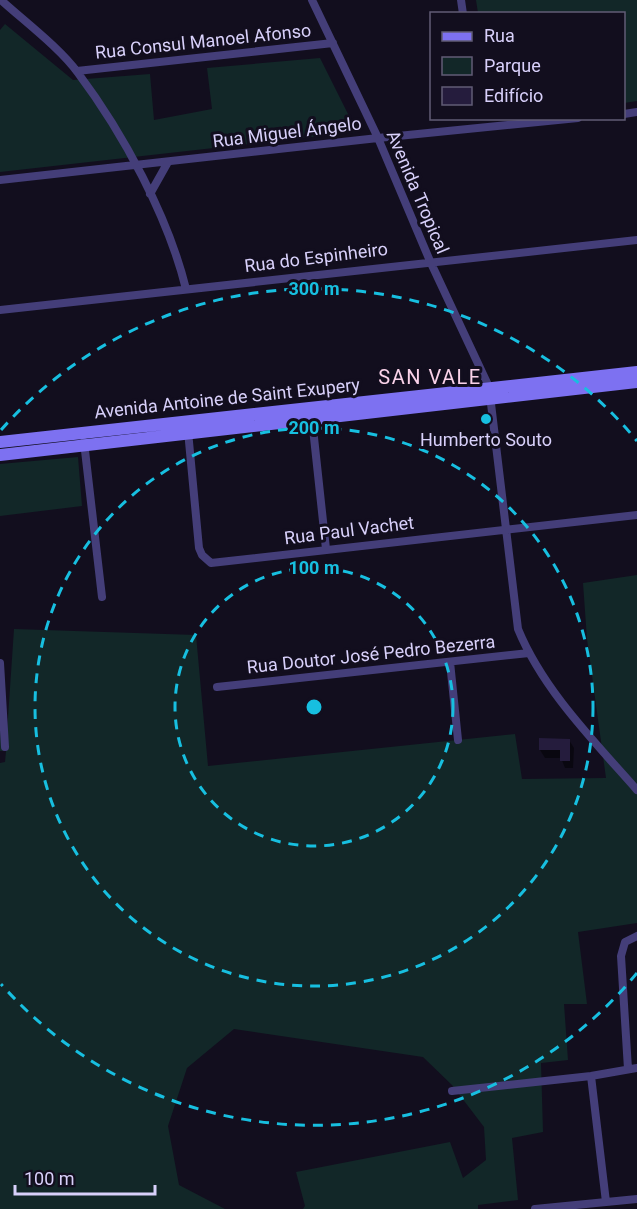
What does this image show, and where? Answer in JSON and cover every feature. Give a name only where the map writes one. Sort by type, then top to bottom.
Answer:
[{"type":"street","points":[[1,0],[77,71],[137,166],[171,240],[186,289]]},
{"type":"street","name":"Avenida Tropical","points":[[312,0],[378,138],[430,261],[490,393],[518,629],[529,653],[586,733],[637,790]]},
{"type":"street","name":"Rua Consul Manoel Afonso","points":[[77,71],[333,43]]},
{"type":"street","points":[[481,120],[483,129]]},
{"type":"street","name":"Rua Miguel Ángelo","points":[[0,180],[561,120]]},
{"type":"street","points":[[150,194],[168,162]]},
{"type":"street","name":"Rua do Espinheiro","points":[[0,310],[637,240]]},
{"type":"street","name":"Avenida Antoine de Saint Exupery","points":[[0,442],[84,438],[188,427],[605,380],[637,372]]},
{"type":"street","name":"Avenida Antoine de Saint Exupery","points":[[605,380],[637,382]]},
{"type":"street","name":"Avenida Antoine de Saint Exupery","points":[[188,427],[312,419],[490,393]]},
{"type":"street","points":[[312,419],[326,549]]},
{"type":"street","name":"Rua Paul Vachet","points":[[188,427],[199,548],[206,561],[219,563],[637,515]]},
{"type":"street","points":[[84,438],[102,597]]},
{"type":"street","name":"Avenida Antoine de Saint Exupery","points":[[0,455],[84,438]]},
{"type":"street","name":"Rua Doutor José Pedro Bezerra","points":[[217,687],[529,653]]},
{"type":"street","points":[[450,662],[458,740]]},
{"type":"street","points":[[0,663],[5,747]]},
{"type":"street","points":[[452,1091],[591,1076],[633,1068],[621,956],[625,942],[637,936]]},
{"type":"street","points":[[591,1076],[606,1202]]},
{"type":"street","points":[[535,1209],[637,1199]]},
{"type":"green space","points":[[476,0],[637,0],[637,101],[625,103],[625,12],[478,12]]},
{"type":"green space","points":[[5,24],[73,80],[150,74],[154,120],[212,109],[207,68],[320,58],[357,132],[0,172],[0,30]]},
{"type":"green space","points":[[78,457],[82,506],[0,516],[0,464]]},
{"type":"green space","points":[[637,575],[637,923],[578,932],[587,1004],[564,1004],[568,1060],[541,1063],[543,1132],[512,1138],[518,1200],[478,1205],[478,1209],[303,1209],[305,1206],[296,1172],[450,1142],[463,1178],[486,1160],[484,1127],[452,1085],[423,1057],[234,1029],[187,1068],[168,1126],[179,1185],[225,1209],[0,1209],[0,763],[5,762],[6,751],[0,751],[0,700],[6,747],[14,629],[196,635],[208,766],[515,734],[522,779],[606,778],[587,639],[583,583]]},
{"type":"building","points":[[539,738],[570,739],[570,761],[560,761],[560,750],[539,750]]},
{"type":"place","name":"Humberto Souto","points":[[486,419]]},
{"type":"district","name":"SAN VALE","points":[[430,377]]}]
